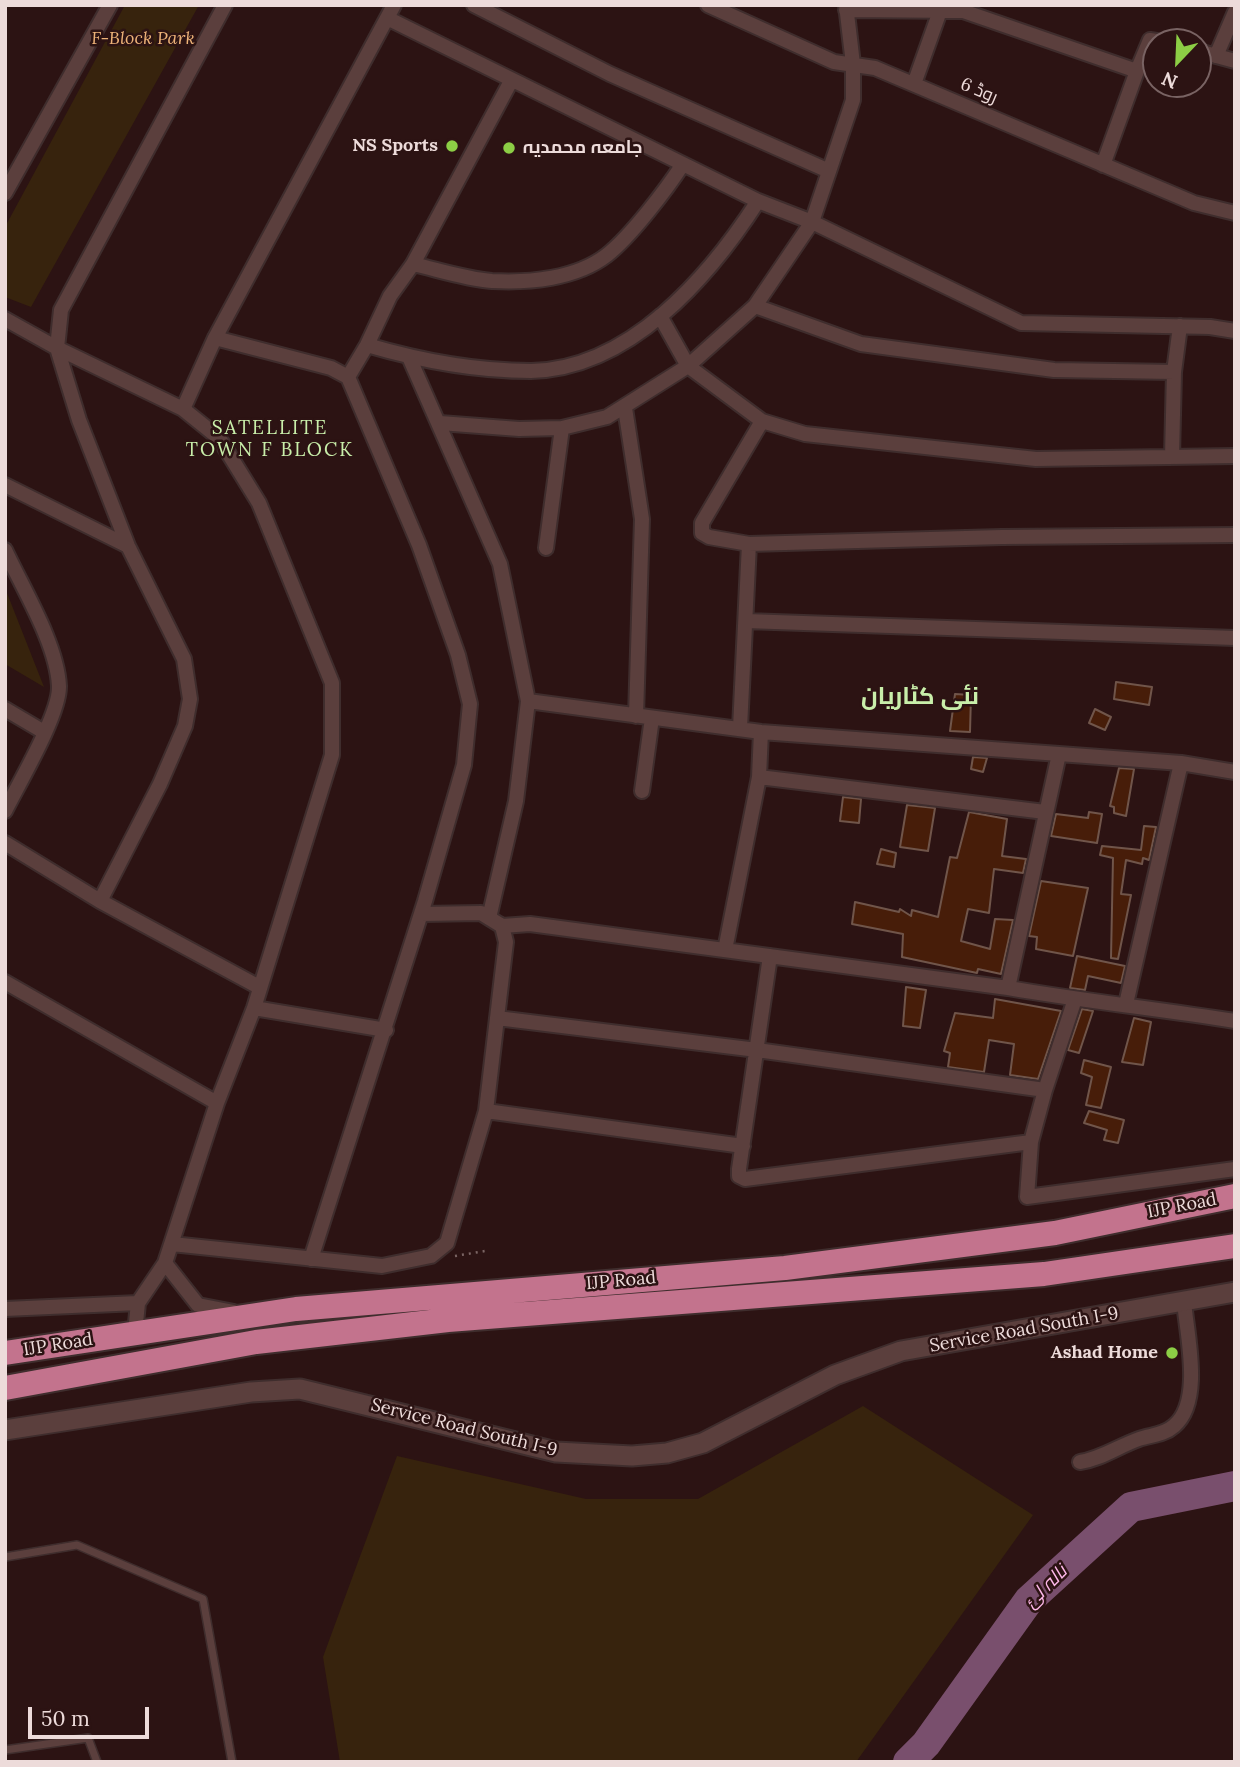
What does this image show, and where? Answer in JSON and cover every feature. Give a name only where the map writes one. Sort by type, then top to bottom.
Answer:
[{"type":"highway","name":"IJP Road","points":[[5,1353],[296,1309],[785,1268],[1055,1233],[1235,1196]]},
{"type":"highway","name":"IJP Road","points":[[5,1388],[256,1342],[448,1320],[1044,1274],[1235,1246]]},
{"type":"highway","points":[[588,1284],[590,1310]]},
{"type":"street","points":[[5,193],[110,5]]},
{"type":"street","points":[[100,901],[160,784],[185,726],[190,699],[184,659],[128,546],[79,420],[57,348],[61,310],[225,5]]},
{"type":"street","points":[[474,5],[610,74],[829,171]]},
{"type":"street","name":"روڈ 6","points":[[708,5],[834,62],[875,68],[1194,203],[1235,213]]},
{"type":"street","points":[[440,423],[519,429],[562,428],[607,417],[688,366],[755,306],[812,222],[853,100],[853,64],[846,8],[940,11],[962,8],[1137,71]]},
{"type":"street","points":[[183,409],[215,338],[391,11],[511,81],[758,201],[812,222],[1021,323],[1180,326],[1235,331]]},
{"type":"street","points":[[914,84],[940,11]]},
{"type":"street","points":[[1216,56],[1235,12]]},
{"type":"street","points":[[1212,55],[1235,61]]},
{"type":"street","points":[[1102,165],[1142,59]]},
{"type":"street","points":[[348,377],[367,345],[390,296],[413,264],[511,81]]},
{"type":"street","points":[[413,264],[491,281],[545,280],[582,267],[606,256],[665,191],[683,164]]},
{"type":"street","points":[[367,345],[409,357],[532,371],[581,362],[628,339],[660,316],[725,253],[758,201]]},
{"type":"street","points":[[755,306],[862,344],[1054,370],[1174,372]]},
{"type":"street","points":[[660,316],[688,366],[762,421],[805,434],[1037,459],[1235,456]]},
{"type":"street","points":[[5,319],[57,348],[183,409],[219,438],[260,503],[332,683],[332,755],[254,1008],[217,1103],[165,1263],[138,1303],[135,1333]]},
{"type":"street","points":[[1172,457],[1174,372],[1180,326]]},
{"type":"street","points":[[215,338],[331,368],[348,377],[419,545],[458,655],[470,704],[464,765],[386,1030],[311,1259]]},
{"type":"street","points":[[409,357],[500,564],[528,701],[516,801],[495,922]]},
{"type":"street","points":[[625,408],[642,519],[636,716]]},
{"type":"street","points":[[762,421],[702,523],[702,533],[709,537],[749,544],[1002,537],[1235,535]]},
{"type":"street","points":[[547,548],[562,428]]},
{"type":"street","points":[[5,485],[128,546]]},
{"type":"street","points":[[740,728],[749,544]]},
{"type":"street","points":[[5,551],[50,649],[59,688],[44,732],[5,811]]},
{"type":"street","points":[[746,621],[1235,638]]},
{"type":"street","points":[[528,701],[761,732],[1181,763],[1235,772]]},
{"type":"street","points":[[5,709],[44,732]]},
{"type":"street","points":[[642,790],[652,718]]},
{"type":"street","points":[[725,950],[759,777],[761,732]]},
{"type":"street","points":[[1009,988],[1059,754]]},
{"type":"street","points":[[1126,1004],[1181,763]]},
{"type":"street","points":[[759,777],[1045,812]]},
{"type":"street","points":[[5,843],[100,901],[259,987]]},
{"type":"street","points":[[172,1244],[382,1266],[431,1256],[447,1243],[486,1111],[506,942],[495,922],[481,913],[421,914]]},
{"type":"street","points":[[495,922],[530,923],[1235,1021]]},
{"type":"street","points":[[770,956],[739,1176],[745,1179],[1031,1142]]},
{"type":"street","points":[[7,987],[217,1103]]},
{"type":"street","points":[[1074,999],[1031,1142],[1027,1197],[1235,1168]]},
{"type":"street","points":[[254,1008],[386,1030]]},
{"type":"street","points":[[497,1018],[757,1050],[1045,1090]]},
{"type":"street","points":[[486,1111],[743,1146]]},
{"type":"street","points":[[1200,1175],[1207,1200]]},
{"type":"street","points":[[165,1263],[198,1305],[252,1315]]},
{"type":"street","name":"Service Road South I-9","points":[[5,1430],[251,1392],[300,1389],[556,1452],[632,1456],[667,1453],[703,1443],[835,1375],[901,1351],[1235,1292]]},
{"type":"street","points":[[1080,1462],[1093,1460],[1141,1438],[1161,1434],[1174,1427],[1184,1415],[1191,1384],[1184,1302]]},
{"type":"street","points":[[5,1309],[138,1303]]},
{"type":"lane","points":[[5,1557],[77,1545],[203,1599],[232,1762]]},
{"type":"lane","points":[[5,1750],[88,1738],[97,1762]]},
{"type":"green space","name":"F-Block Park","points":[[125,5],[199,5],[31,307],[5,297],[5,227]]},
{"type":"green space","points":[[5,588],[44,687],[5,664]]},
{"type":"green space","points":[[863,1406],[1033,1515],[856,1762],[340,1762],[323,1657],[397,1456],[586,1499],[698,1499]]},
{"type":"building","points":[[1116,682],[1152,687],[1149,705],[1114,699]]},
{"type":"building","points":[[955,694],[971,695],[970,732],[950,731]]},
{"type":"building","points":[[1095,709],[1111,717],[1105,730],[1089,723]]},
{"type":"building","points":[[973,757],[987,758],[983,772],[971,769]]},
{"type":"building","points":[[1119,768],[1134,769],[1126,816],[1114,813],[1114,807],[1110,806]]},
{"type":"building","points":[[843,797],[861,799],[859,823],[840,821]]},
{"type":"building","points":[[907,805],[935,808],[928,851],[900,847]]},
{"type":"building","points":[[969,812],[1007,819],[1002,856],[1026,859],[1023,873],[994,869],[989,913],[968,909],[961,941],[990,949],[995,919],[1013,920],[1001,974],[978,969],[977,973],[902,957],[903,934],[852,924],[855,902],[899,912],[900,909],[911,916],[912,910],[938,917],[950,857],[957,858]]},
{"type":"building","points":[[1089,812],[1102,814],[1097,843],[1051,836],[1056,814],[1088,818]]},
{"type":"building","points":[[1144,826],[1156,827],[1149,860],[1143,858],[1142,864],[1126,860],[1121,894],[1131,895],[1118,959],[1111,958],[1113,858],[1100,855],[1102,846],[1141,850]]},
{"type":"building","points":[[881,849],[896,853],[894,867],[877,864]]},
{"type":"building","points":[[1041,881],[1088,888],[1073,956],[1036,949],[1037,937],[1029,936]]},
{"type":"building","points":[[1077,956],[1125,966],[1121,983],[1088,976],[1085,990],[1070,988]]},
{"type":"building","points":[[906,987],[926,990],[920,1028],[903,1026]]},
{"type":"building","points":[[995,999],[1061,1011],[1038,1079],[1010,1075],[1014,1044],[989,1040],[984,1072],[948,1067],[950,1053],[944,1051],[955,1013],[993,1018]]},
{"type":"building","points":[[1082,1009],[1093,1011],[1079,1053],[1068,1050]]},
{"type":"building","points":[[1134,1018],[1151,1022],[1143,1065],[1122,1062]]},
{"type":"building","points":[[1084,1060],[1111,1067],[1101,1108],[1086,1105],[1092,1077],[1081,1073]]},
{"type":"building","points":[[1089,1111],[1124,1120],[1118,1143],[1104,1140],[1107,1130],[1084,1123]]},
{"type":"waterway","name":"نالہ لئ","points":[[908,1762],[926,1744],[1029,1600],[1131,1507],[1235,1486]]},
{"type":"place","name":"NS Sports","points":[[452,146]]},
{"type":"place","name":"جامعہ محمدیہ","points":[[509,148]]},
{"type":"place","name":"Ashad Home","points":[[1172,1353]]},
{"type":"district","name":"SATELLITE TOWN F BLOCK","points":[[270,440]]},
{"type":"district","name":"نئی کٹاریان","points":[[920,697]]}]
